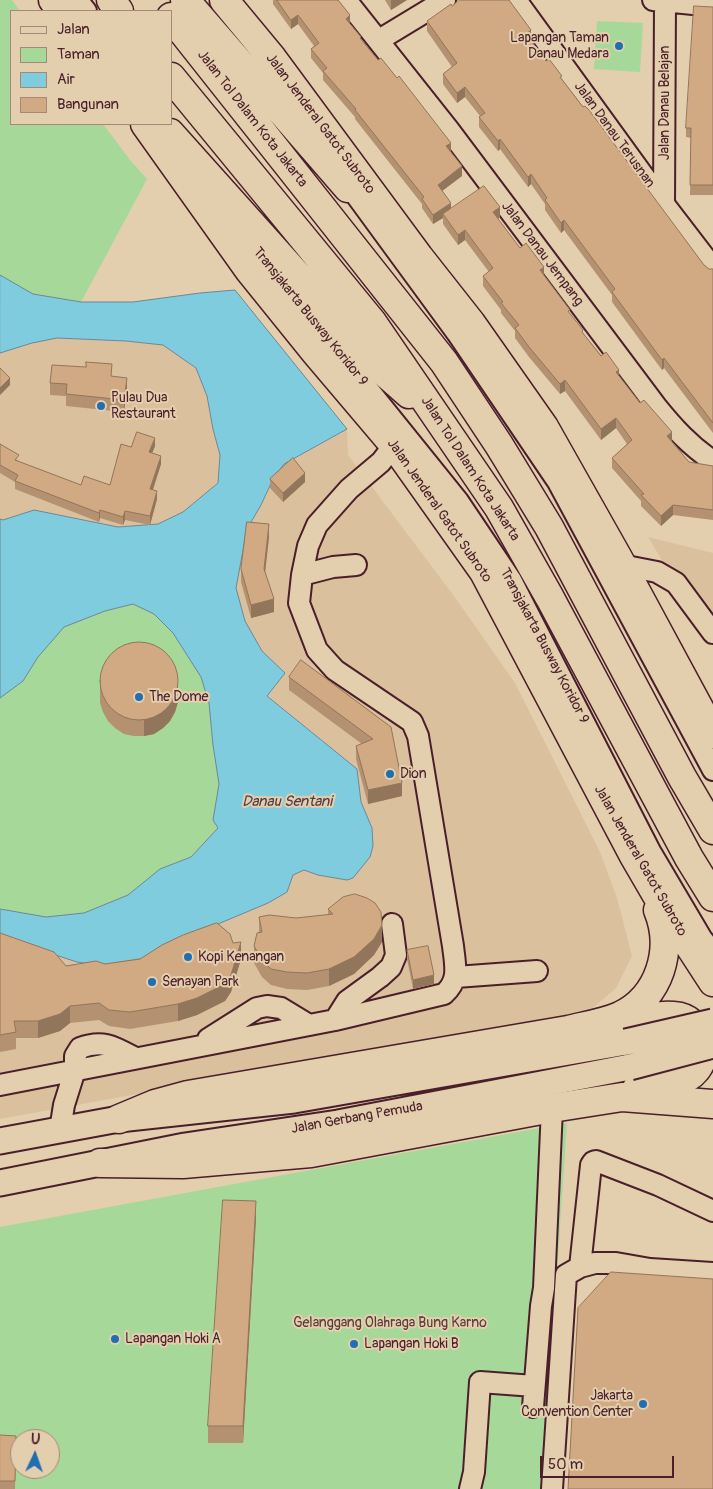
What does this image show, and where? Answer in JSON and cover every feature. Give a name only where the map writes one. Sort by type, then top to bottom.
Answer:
[{"type":"highway","points":[[53,0],[61,10]]},
{"type":"highway","points":[[110,0],[118,10]]},
{"type":"highway","points":[[158,0],[166,10]]},
{"type":"highway","points":[[185,0],[363,206],[419,257]]},
{"type":"highway","name":"Jalan Jenderal Gatot Subroto","points":[[224,0],[272,58],[470,323],[544,427],[713,734]]},
{"type":"highway","name":"Jalan Tol Dalam Kota Jakarta","points":[[172,18],[444,362],[499,445],[549,526],[677,769],[713,830]]},
{"type":"highway","name":"Jalan Tol Dalam Kota Jakarta","points":[[172,78],[372,322],[499,508],[550,598],[689,858],[713,897]]},
{"type":"highway","name":"Jalan Jenderal Gatot Subroto","points":[[146,125],[248,270],[394,445],[484,572],[634,856],[659,899],[713,982]]},
{"type":"highway","points":[[163,125],[384,372],[440,422]]},
{"type":"highway","points":[[119,1119],[156,1104],[188,1095],[568,1030],[619,1017],[646,996],[659,974],[666,949],[663,922],[634,856]]},
{"type":"highway","points":[[568,1030],[586,1032],[649,1018],[675,1016],[691,1022],[702,1036],[704,1045],[702,1061],[691,1074],[676,1081],[605,1094],[588,1102]]},
{"type":"highway","points":[[100,1163],[183,1164],[311,1153],[552,1108],[622,1097],[713,1104]]},
{"type":"main road","name":"Jalan Gerbang Pemuda","points":[[0,1141],[119,1119],[294,1100],[626,1042],[713,1022]]},
{"type":"main road","name":"Jalan Gerbang Pemuda","points":[[0,1183],[185,1146],[338,1123],[630,1067],[713,1046]]},
{"type":"street","points":[[202,0],[296,112],[457,333],[558,482],[713,770]]},
{"type":"street","name":"Jalan Danau Jempang","points":[[346,0],[455,138],[656,406],[697,450],[713,461]]},
{"type":"street","points":[[379,40],[445,0]]},
{"type":"street","name":"Jalan Danau Terusnan","points":[[516,0],[664,204],[713,268]]},
{"type":"street","points":[[659,1],[713,6]]},
{"type":"street","name":"Jalan Danau Belajan","points":[[659,1],[664,204]]},
{"type":"street","name":"Transjakarta Busway Koridor 9","points":[[158,125],[169,142],[458,501],[512,580],[650,851],[702,939],[713,953]]},
{"type":"street","points":[[0,1085],[335,1020],[444,994],[449,990],[456,977],[452,938],[418,736],[412,722],[336,670],[317,650],[299,603],[302,574],[308,546],[317,525],[348,489],[382,462],[394,445]]},
{"type":"street","points":[[302,574],[333,567],[356,565]]},
{"type":"street","points":[[621,565],[657,572],[676,582],[713,633]]},
{"type":"street","points":[[335,1020],[347,1001],[391,967],[396,955],[392,924]]},
{"type":"street","points":[[456,977],[537,971]]},
{"type":"street","points":[[195,1046],[257,1008],[267,1006],[282,1008],[309,1025]]},
{"type":"street","points":[[60,1130],[64,1105],[75,1070]]},
{"type":"street","points":[[533,1407],[544,1288],[552,1108]]},
{"type":"street","points":[[580,1267],[593,1162],[596,1161],[658,1185],[713,1211]]},
{"type":"street","points":[[552,1489],[566,1275],[580,1267],[595,1263],[713,1273]]},
{"type":"street","points":[[544,1288],[566,1287]]},
{"type":"street","points":[[470,1489],[474,1472],[480,1382],[534,1386]]},
{"type":"shaded area","points":[[57,338],[126,341],[163,345],[196,368],[207,396],[220,455],[218,482],[183,512],[158,524],[118,527],[34,510],[3,520],[0,519],[0,353],[32,343]]},
{"type":"shaded area","points":[[347,429],[348,455],[454,596],[515,683],[600,852],[617,898],[632,956],[616,988],[588,1012],[0,1119],[0,937],[218,924],[268,903],[287,892],[293,875],[304,870],[318,875],[347,880],[372,828],[361,802],[357,769],[267,695],[285,673],[262,651],[245,621],[236,588],[247,529],[273,479],[284,465]]},
{"type":"shaded area","points":[[648,537],[713,553],[713,645]]},
{"type":"green space","points":[[0,0],[12,0],[19,10],[10,10],[10,125],[104,125],[147,179],[81,302],[33,294],[0,275]]},
{"type":"green space","name":"Lapangan Taman Danau Medara","points":[[597,21],[643,23],[640,72],[594,69]]},
{"type":"green space","points":[[133,604],[154,614],[173,633],[201,677],[209,703],[219,784],[213,820],[218,828],[191,857],[160,869],[128,895],[84,913],[46,917],[0,909],[0,698],[23,681],[38,657],[64,627],[105,611]]},
{"type":"green space","name":"Gelanggang Olahraga Bung Karno","points":[[567,1123],[556,1286],[547,1489],[0,1489],[0,1227]]},
{"type":"water","name":"Danau Sentani","points":[[0,275],[33,294],[81,302],[133,302],[235,290],[347,429],[284,464],[273,479],[247,529],[236,588],[245,621],[262,651],[285,673],[267,696],[357,769],[361,802],[372,828],[373,846],[370,857],[353,878],[347,880],[318,875],[304,870],[293,875],[287,892],[268,903],[218,924],[125,970],[77,962],[0,937],[0,909],[46,917],[84,913],[128,895],[160,869],[191,857],[218,828],[213,820],[219,784],[209,703],[201,677],[173,633],[154,614],[133,604],[105,611],[64,627],[38,657],[23,681],[0,698],[0,519],[3,520],[34,510],[118,527],[158,524],[183,512],[218,483],[220,455],[207,396],[196,368],[163,345],[126,341],[57,338],[32,343],[0,353]]},
{"type":"building","points":[[277,0],[338,0],[350,15],[346,19],[360,38],[378,60],[381,58],[397,78],[399,76],[451,143],[446,146],[462,166],[438,185],[451,203],[433,215],[422,199],[424,197],[356,109],[323,71],[327,68],[311,49],[319,43],[298,15],[291,20]]},
{"type":"building","points":[[459,0],[509,0],[531,30],[526,34],[546,61],[549,59],[583,107],[585,106],[589,110],[704,265],[709,269],[713,269],[713,423],[664,358],[662,360],[612,292],[615,289],[564,220],[561,223],[545,200],[547,198],[531,174],[528,177],[500,139],[498,141],[479,117],[485,113],[465,87],[457,93],[443,74],[457,63],[427,21]]},
{"type":"building","points":[[694,6],[713,7],[713,185],[690,185],[691,128],[686,128]]},
{"type":"building","points":[[484,186],[500,207],[493,212],[520,248],[526,243],[544,267],[540,270],[570,310],[568,311],[583,330],[582,332],[601,356],[606,352],[619,370],[616,372],[640,403],[644,400],[672,432],[667,436],[689,462],[713,466],[713,510],[673,505],[661,516],[641,495],[644,494],[612,458],[632,440],[616,418],[601,429],[565,380],[560,384],[515,328],[519,325],[483,276],[493,268],[465,230],[458,235],[443,214]]},
{"type":"building","points":[[86,362],[112,364],[111,376],[127,378],[124,400],[66,394],[67,384],[50,383],[52,365],[86,367]]},
{"type":"building","points":[[0,368],[10,378],[0,388]]},
{"type":"building","points":[[137,432],[155,438],[149,452],[161,456],[150,489],[157,491],[150,516],[125,511],[123,517],[100,510],[99,513],[15,481],[18,475],[0,465],[0,444],[19,455],[15,460],[81,485],[84,476],[110,485],[121,444],[131,447]]},
{"type":"building","points":[[293,458],[305,473],[283,493],[270,479]]},
{"type":"building","points":[[247,522],[269,524],[264,569],[274,599],[251,605],[241,569]]},
{"type":"building","name":"The Dome","points":[[139,642],[154,645],[167,653],[175,666],[178,681],[175,696],[167,709],[154,717],[139,720],[124,717],[111,709],[103,696],[100,681],[103,666],[111,653],[124,645]]},
{"type":"building","points":[[301,660],[391,727],[402,783],[368,790],[356,746],[373,739],[289,677]]},
{"type":"building","points":[[355,894],[375,903],[381,912],[382,925],[374,939],[354,957],[329,969],[307,973],[271,969],[262,960],[254,946],[257,933],[262,932],[259,917],[269,915],[296,918],[333,914],[328,909],[343,897]]},
{"type":"building","points":[[217,923],[230,934],[233,943],[241,942],[231,975],[225,984],[197,998],[178,1004],[130,1012],[109,1010],[99,1003],[70,1006],[60,1014],[38,1021],[14,1021],[16,1032],[0,1035],[0,933],[54,952],[66,966],[96,961],[105,964],[140,959],[162,945],[183,935]]},
{"type":"building","points":[[428,946],[434,975],[413,980],[407,950]]},
{"type":"building","points":[[223,1200],[256,1201],[243,1426],[208,1426]]},
{"type":"building","name":"Jakarta Convention Center","points":[[611,1272],[713,1279],[713,1489],[568,1489],[578,1308]]},
{"type":"building","points":[[0,1435],[10,1436],[10,1479],[15,1479],[15,1481],[0,1481]]},
{"type":"place","name":"Lapangan Taman Danau Medara","points":[[619,46]]},
{"type":"place","name":"Pulau Dua Restaurant","points":[[101,406]]},
{"type":"place","name":"The Dome","points":[[139,697]]},
{"type":"place","name":"Dion","points":[[390,774]]},
{"type":"place","name":"Kopi Kenangan","points":[[188,957]]},
{"type":"place","name":"Senayan Park","points":[[152,982]]},
{"type":"place","name":"Lapangan Hoki A","points":[[115,1339]]},
{"type":"place","name":"Lapangan Hoki B","points":[[354,1344]]},
{"type":"place","name":"Jakarta Convention Center","points":[[643,1404]]}]
